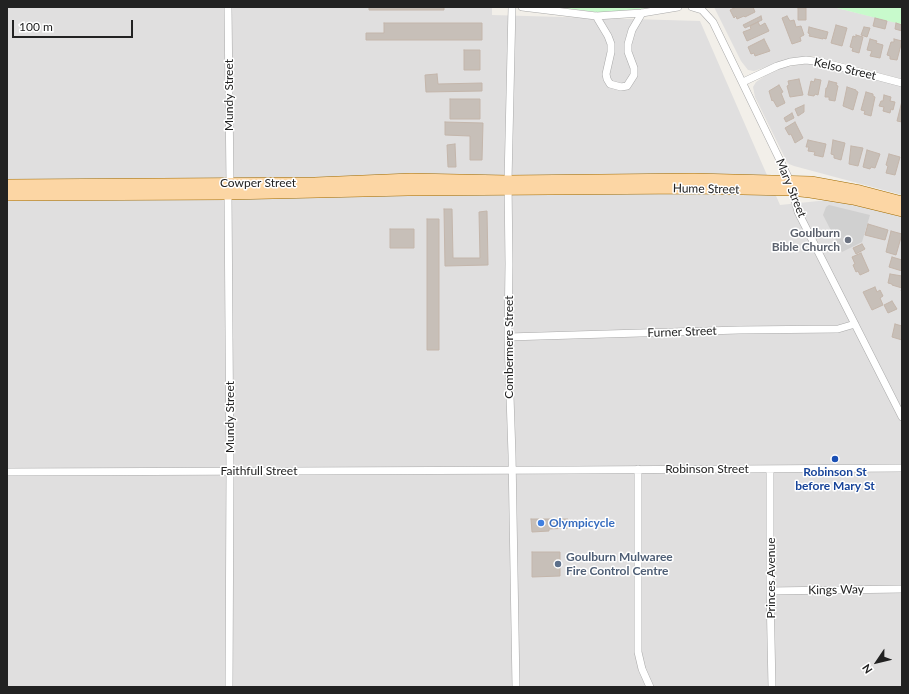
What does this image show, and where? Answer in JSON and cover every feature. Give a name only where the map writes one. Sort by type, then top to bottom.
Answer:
[{"type":"main road","name":"Cowper Street","points":[[7,185],[315,183],[411,180],[508,186]]},
{"type":"main road","name":"Hume Street","points":[[508,186],[694,188],[790,185],[811,182],[836,186],[902,202]]},
{"type":"main road","name":"Hume Street","points":[[790,185],[902,211]]},
{"type":"main road","name":"Cowper Street","points":[[7,195],[228,194],[508,186]]},
{"type":"street","name":"Mundy Street","points":[[228,7],[230,183]]},
{"type":"street","name":"Combermere Street","points":[[512,7],[508,186],[508,337],[516,687]]},
{"type":"street","points":[[522,7],[596,16],[642,13],[678,7]]},
{"type":"street","name":"Mary Street","points":[[692,7],[702,10],[713,22],[743,82],[790,185],[798,212],[901,415]]},
{"type":"street","points":[[596,16],[611,44],[606,74],[607,79],[610,84],[621,87],[627,86],[634,75],[634,68],[628,52],[628,44],[632,30],[642,13]]},
{"type":"street","name":"Kelso Street","points":[[743,82],[777,66],[790,62],[806,60],[822,62],[902,83]]},
{"type":"street","name":"Mundy Street","points":[[228,194],[230,471],[229,687]]},
{"type":"street","name":"Furner Street","points":[[508,337],[739,330],[838,329],[855,324]]},
{"type":"street","name":"Robinson Street","points":[[512,470],[902,468]]},
{"type":"street","points":[[638,469],[638,652],[642,670],[650,687]]},
{"type":"street","name":"Princes Avenue","points":[[770,469],[772,687]]},
{"type":"street","name":"Faithfull Street","points":[[7,472],[512,470]]},
{"type":"street","name":"Kings Way","points":[[770,591],[902,589]]},
{"type":"shaded area","points":[[7,7],[492,7],[492,15],[700,21],[780,205],[828,200],[851,203],[902,217],[902,687],[7,687]]},
{"type":"shaded area","points":[[714,7],[833,7],[902,24],[902,79],[813,56],[793,58],[754,71],[748,70],[741,61]]},
{"type":"shaded area","points":[[803,64],[817,64],[902,85],[902,195],[794,166],[787,162],[755,97],[753,87],[756,82],[765,76],[782,68]]},
{"type":"shaded area","points":[[829,205],[870,215],[862,242],[842,252],[823,215],[826,207]]},
{"type":"green space","points":[[556,7],[656,7],[612,12],[596,12]]},
{"type":"green space","points":[[833,7],[902,7],[902,24],[892,22]]},
{"type":"building","points":[[369,7],[444,7],[444,10],[369,10]]},
{"type":"building","points":[[736,7],[753,7],[755,12],[737,19],[736,16],[734,18],[730,10]]},
{"type":"building","points":[[798,8],[806,8],[806,20],[798,20]]},
{"type":"building","points":[[761,16],[762,20],[745,28],[743,25]]},
{"type":"building","points":[[787,16],[790,21],[794,20],[796,27],[801,26],[804,35],[800,37],[801,41],[792,44],[782,18]]},
{"type":"building","points":[[875,18],[887,21],[885,29],[873,26]]},
{"type":"building","points":[[758,22],[760,26],[765,23],[769,31],[747,41],[743,32],[751,29],[750,26]]},
{"type":"building","points":[[384,23],[482,23],[482,40],[366,40],[366,33],[384,33]]},
{"type":"building","points":[[896,23],[902,25],[902,31],[895,29]]},
{"type":"building","points":[[836,25],[847,28],[842,46],[831,43]]},
{"type":"building","points":[[809,27],[828,32],[826,39],[809,36]]},
{"type":"building","points":[[864,27],[870,28],[867,37],[861,35]]},
{"type":"building","points":[[856,35],[863,37],[859,53],[852,51],[853,48],[850,47],[853,36],[856,37]]},
{"type":"building","points":[[764,39],[770,51],[755,56],[754,53],[751,54],[748,47]]},
{"type":"building","points":[[870,39],[883,45],[880,58],[870,56],[872,51],[867,50]]},
{"type":"building","points":[[894,39],[902,41],[897,60],[890,59],[890,56],[887,55],[891,42],[894,42]]},
{"type":"building","points":[[464,50],[480,50],[480,70],[464,70]]},
{"type":"building","points":[[437,74],[438,84],[482,83],[482,91],[426,92],[425,75]]},
{"type":"building","points":[[799,79],[803,95],[790,97],[787,86],[789,85],[788,81]]},
{"type":"building","points":[[815,79],[821,80],[818,95],[808,95],[811,81],[814,82]]},
{"type":"building","points":[[829,81],[837,83],[836,85],[838,86],[835,101],[829,100],[829,97],[825,97],[826,88]]},
{"type":"building","points":[[779,85],[783,92],[781,93],[785,103],[777,107],[773,100],[772,101],[769,91]]},
{"type":"building","points":[[847,87],[858,92],[853,110],[843,106]]},
{"type":"building","points":[[866,92],[873,94],[875,97],[871,116],[864,114],[865,111],[861,110]]},
{"type":"building","points":[[884,95],[891,97],[890,101],[895,102],[893,110],[891,109],[890,113],[883,111],[884,107],[879,106],[881,101],[883,101]]},
{"type":"building","points":[[450,99],[480,99],[480,119],[450,119]]},
{"type":"building","points":[[902,101],[902,122],[897,121]]},
{"type":"building","points":[[804,105],[804,112],[798,116],[795,109]]},
{"type":"building","points":[[792,113],[794,118],[786,122],[784,118]]},
{"type":"building","points":[[445,122],[483,123],[482,160],[470,160],[470,136],[445,135]]},
{"type":"building","points":[[795,122],[803,138],[795,143],[791,134],[789,135],[785,128]]},
{"type":"building","points":[[808,140],[826,144],[823,157],[814,155],[815,152],[808,151],[809,147],[806,147]]},
{"type":"building","points":[[833,140],[845,143],[841,160],[834,158],[834,155],[831,154]]},
{"type":"building","points":[[455,144],[456,167],[448,167],[447,145]]},
{"type":"building","points":[[851,146],[863,148],[858,166],[849,164]]},
{"type":"building","points":[[867,150],[880,154],[875,168],[871,167],[870,169],[863,167]]},
{"type":"building","points":[[889,154],[900,157],[895,175],[886,173],[888,166],[886,165]]},
{"type":"building","points":[[444,209],[452,209],[453,258],[480,258],[479,212],[487,211],[488,265],[445,266]]},
{"type":"building","points":[[427,219],[439,219],[439,350],[427,350]]},
{"type":"building","points":[[868,224],[888,230],[885,240],[865,235]]},
{"type":"building","points":[[390,229],[414,229],[414,248],[390,248]]},
{"type":"building","points":[[891,231],[902,234],[896,255],[886,252]]},
{"type":"building","points":[[862,244],[865,249],[856,254],[853,248]]},
{"type":"building","points":[[861,253],[869,271],[860,275],[858,271],[856,272],[852,257]]},
{"type":"building","points":[[892,257],[902,260],[902,271],[889,267]]},
{"type":"building","points":[[890,274],[902,276],[902,288],[888,283]]},
{"type":"building","points":[[875,287],[877,292],[880,290],[883,296],[880,298],[883,305],[872,310],[863,292]]},
{"type":"building","points":[[892,301],[897,309],[888,313],[884,305]]},
{"type":"building","points":[[895,324],[902,326],[902,340],[892,337]]},
{"type":"building","points":[[531,519],[568,519],[568,528],[532,532]]},
{"type":"building","points":[[532,552],[560,552],[560,576],[532,577]]},
{"type":"place","name":"Goulburn Bible Church","points":[[848,240]]},
{"type":"place","name":"Robinson St before Mary St","points":[[835,459]]},
{"type":"place","name":"Olympicycle","points":[[541,523]]},
{"type":"place","name":"Goulburn Mulwaree Fire Control Centre","points":[[558,564]]}]
